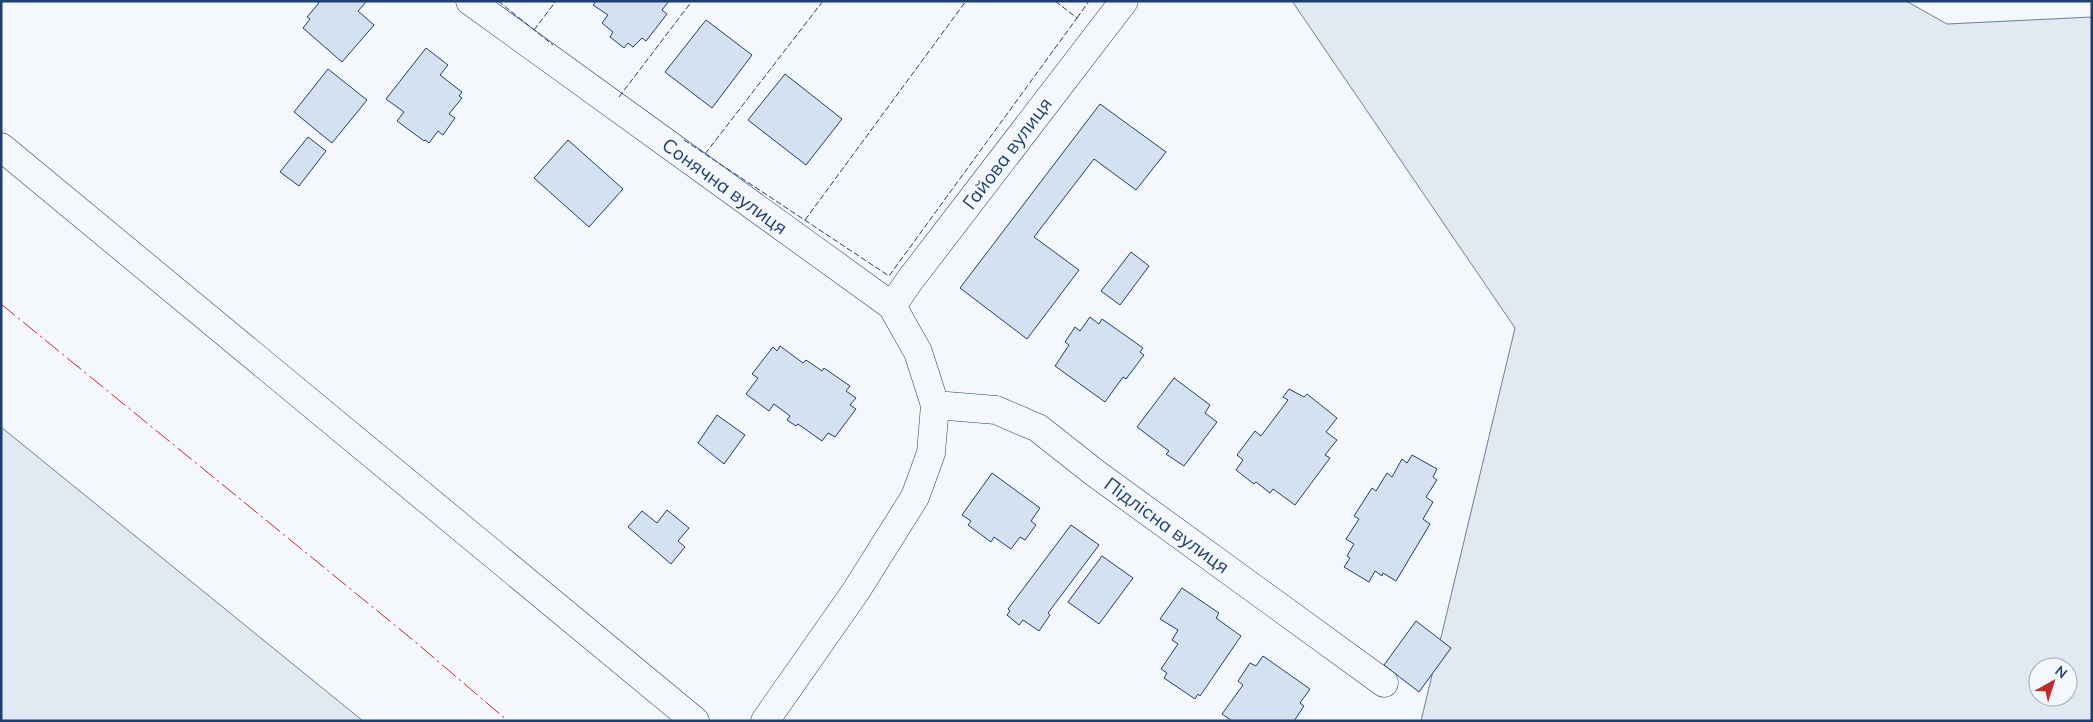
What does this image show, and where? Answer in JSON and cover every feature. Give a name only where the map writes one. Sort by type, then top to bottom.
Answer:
[{"type":"street","name":"Сонячна вулиця","points":[[470,1],[892,306],[918,352],[935,405]]},
{"type":"street","name":"Гайова вулиця","points":[[892,306],[1124,1]]},
{"type":"street","points":[[1,147],[695,721]]},
{"type":"street","points":[[765,721],[856,591],[915,497],[931,453],[935,405]]},
{"type":"street","name":"Підлісна вулиця","points":[[935,405],[996,410],[1038,428],[1096,473],[1384,683]]},
{"type":"shaded area","points":[[1292,1],[1906,1],[1947,24],[2092,17],[2092,721],[1421,721],[1515,328]]},
{"type":"shaded area","points":[[1,427],[363,721],[1,721]]},
{"type":"building","points":[[316,1],[367,1],[358,11],[374,25],[342,62],[303,28],[310,19],[307,17],[319,3]]},
{"type":"building","points":[[596,1],[669,1],[662,10],[667,14],[646,41],[642,38],[633,47],[628,43],[624,48],[610,37],[613,32],[602,23],[608,15],[593,5]]},
{"type":"building","points":[[706,20],[752,55],[712,108],[665,72]]},
{"type":"building","points":[[426,48],[448,65],[440,75],[462,92],[459,96],[462,98],[449,114],[455,118],[443,135],[438,131],[429,143],[397,121],[404,112],[386,99]]},
{"type":"building","points":[[328,69],[367,100],[332,143],[294,112]]},
{"type":"building","points":[[785,74],[842,119],[806,165],[748,120]]},
{"type":"building","points":[[1100,104],[1166,152],[1136,190],[1094,159],[1034,237],[1079,270],[1027,339],[960,288]]},
{"type":"building","points":[[308,137],[326,151],[299,186],[280,172]]},
{"type":"building","points":[[568,140],[623,189],[589,227],[534,178]]},
{"type":"building","points":[[1131,252],[1149,266],[1120,305],[1101,291]]},
{"type":"building","points":[[1090,317],[1099,324],[1102,319],[1143,348],[1140,352],[1144,355],[1126,379],[1123,377],[1105,402],[1055,366],[1069,345],[1065,342],[1075,327],[1080,331]]},
{"type":"building","points":[[780,346],[803,363],[806,360],[822,371],[824,368],[850,386],[846,391],[856,398],[850,405],[856,409],[835,437],[828,433],[822,441],[798,424],[796,426],[787,420],[790,416],[774,404],[769,411],[746,394],[758,378],[752,374],[773,347],[777,351]]},
{"type":"building","points":[[1174,378],[1210,405],[1205,413],[1217,422],[1184,466],[1166,454],[1169,451],[1137,427]]},
{"type":"building","points":[[1289,389],[1304,397],[1307,394],[1337,418],[1326,432],[1337,440],[1325,455],[1330,458],[1295,505],[1273,489],[1270,493],[1256,482],[1254,484],[1236,470],[1243,460],[1237,455],[1255,431],[1261,436],[1288,400],[1283,397]]},
{"type":"building","points":[[717,415],[745,435],[724,464],[698,443]]},
{"type":"building","points":[[1412,455],[1437,469],[1433,477],[1437,480],[1426,497],[1433,502],[1423,519],[1430,524],[1396,581],[1383,573],[1382,576],[1375,571],[1369,582],[1344,567],[1350,558],[1347,556],[1354,544],[1346,539],[1359,519],[1354,516],[1372,488],[1376,491],[1387,473],[1392,477],[1402,459],[1407,463]]},
{"type":"building","points":[[992,473],[1040,508],[1031,521],[1036,525],[1025,540],[1020,537],[1011,549],[994,537],[991,542],[968,525],[971,521],[962,515]]},
{"type":"building","points":[[667,510],[689,528],[678,541],[685,547],[671,564],[628,527],[642,511],[657,523]]},
{"type":"building","points":[[1071,525],[1099,545],[1048,613],[1050,615],[1039,631],[1023,620],[1019,625],[1007,615],[1010,611],[1008,609]]},
{"type":"building","points":[[1102,556],[1133,578],[1099,624],[1068,602]]},
{"type":"building","points":[[1182,588],[1219,613],[1216,618],[1241,636],[1200,696],[1198,694],[1195,699],[1164,678],[1167,673],[1161,669],[1178,644],[1172,640],[1178,630],[1160,619]]},
{"type":"building","points":[[1416,621],[1451,648],[1419,692],[1384,665]]},
{"type":"building","points":[[1263,656],[1310,689],[1300,703],[1304,706],[1294,721],[1232,721],[1222,714],[1243,685],[1238,681],[1250,663],[1256,666]]},
{"type":"fence","points":[[498,1],[553,45]]},
{"type":"fence","points":[[534,30],[556,1]]},
{"type":"fence","points":[[619,97],[692,1]]},
{"type":"fence","points":[[705,154],[823,1]]},
{"type":"fence","points":[[805,220],[966,1]]},
{"type":"fence","points":[[684,140],[889,276],[1077,18],[1055,1]]},
{"type":"fence","points":[[1077,18],[1089,1]]},
{"type":"power","points":[[1,304],[413,640],[508,721]]}]
